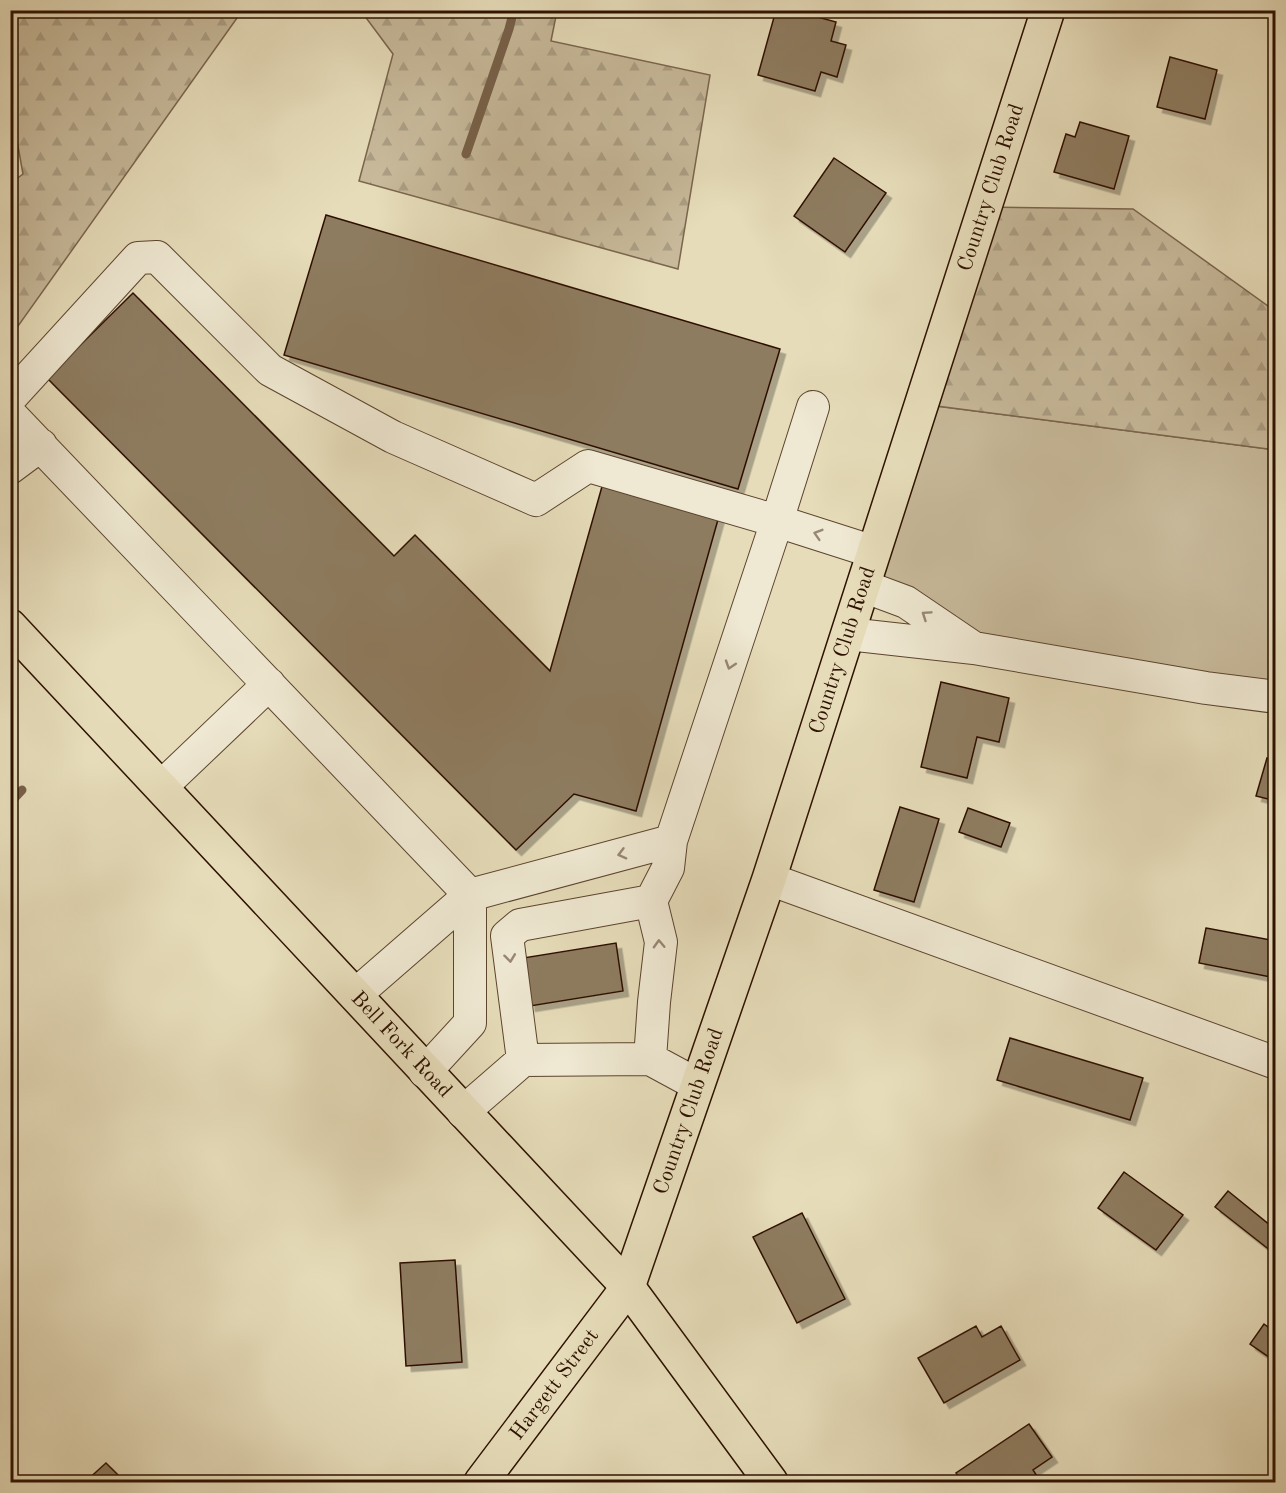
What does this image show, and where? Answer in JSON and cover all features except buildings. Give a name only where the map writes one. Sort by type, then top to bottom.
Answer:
[{"type":"main road","name":"Country Club Road","points":[[628,1287],[769,879],[1048,10]]},
{"type":"main road","name":"Bell Fork Road","points":[[10,626],[628,1287],[771,1482]]},
{"type":"main road","name":"Hargett Street","points":[[481,1482],[628,1287]]},
{"type":"street","points":[[10,398],[138,258],[157,257],[270,370],[393,437],[536,500],[588,466],[874,552]]},
{"type":"street","points":[[650,1059],[661,942],[651,901],[668,868],[671,841],[813,407]]},
{"type":"street","points":[[10,414],[470,895],[470,1023],[425,1072]]},
{"type":"street","points":[[10,468],[40,445]]},
{"type":"street","points":[[863,586],[906,602],[974,648]]},
{"type":"street","points":[[848,634],[974,648],[1206,688],[1275,697]]},
{"type":"street","points":[[161,788],[269,684]]},
{"type":"street","points":[[355,995],[470,895],[671,841]]},
{"type":"street","points":[[769,879],[1275,1064]]},
{"type":"street","points":[[523,1060],[507,936],[520,925],[651,901]]},
{"type":"street","points":[[463,1112],[523,1060],[650,1059],[698,1085]]},
{"type":"green space","points":[[11,10],[242,11],[11,336],[11,183],[23,174],[11,107]]},
{"type":"green space","points":[[361,11],[557,11],[551,41],[710,75],[678,269],[359,181],[393,54]]},
{"type":"green space","points":[[985,207],[1133,209],[1275,311],[1275,450],[921,404]]},
{"type":"green space","points":[[921,404],[1275,450],[1275,697],[974,648],[863,586]]},
{"type":"waterway","points":[[466,154],[514,10]]},
{"type":"waterway","points":[[10,803],[22,790]]}]
